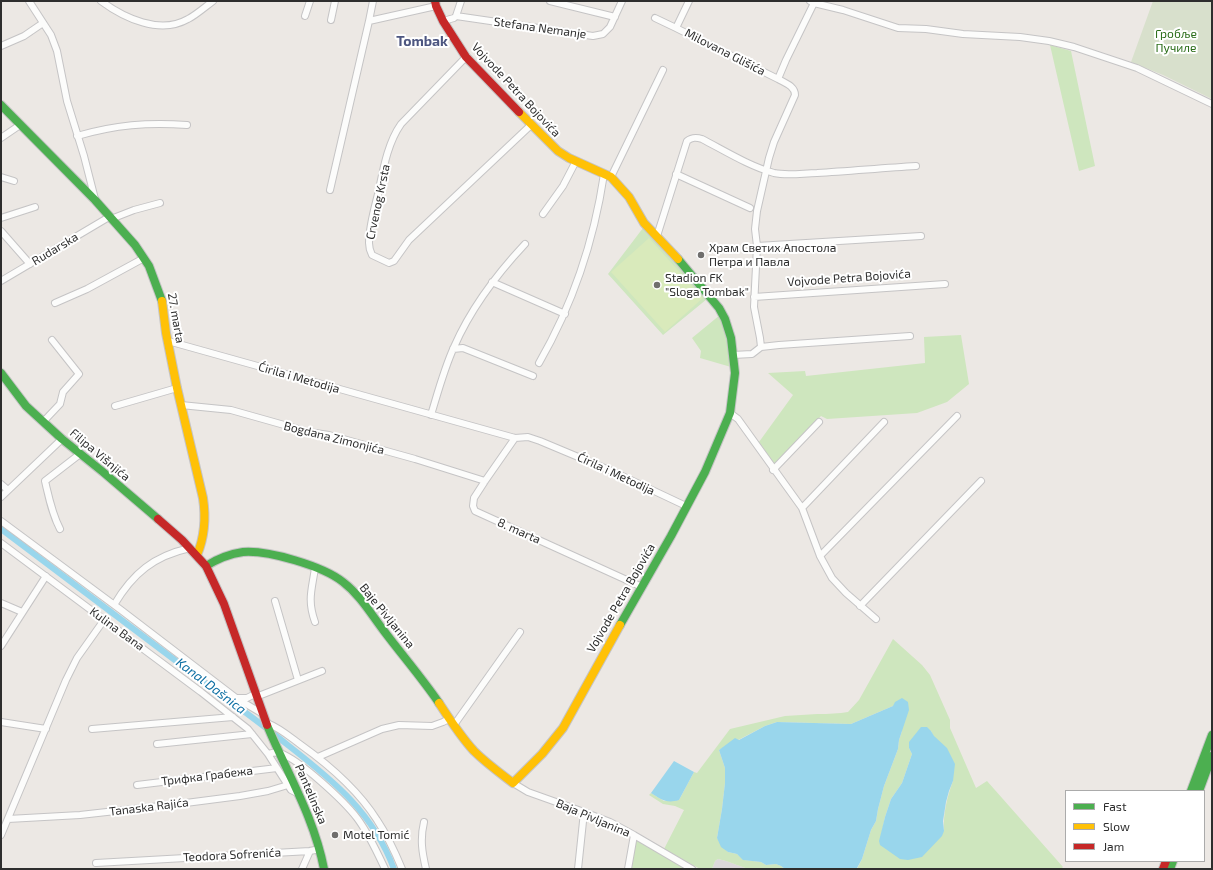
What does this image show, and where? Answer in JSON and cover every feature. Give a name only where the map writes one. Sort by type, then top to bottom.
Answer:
[{"type":"street","points":[[29,1],[51,35],[58,51],[67,101],[90,177],[95,200]]},
{"type":"street","points":[[101,1],[113,10],[129,18],[156,26],[174,24],[187,20],[210,2]]},
{"type":"street","points":[[305,16],[310,1]]},
{"type":"street","points":[[331,20],[336,1]]},
{"type":"street","points":[[330,190],[373,1]]},
{"type":"street","points":[[456,16],[461,1]]},
{"type":"street","name":"Stefana Nemanje","points":[[550,1],[615,17]]},
{"type":"street","name":"Stefana Nemanje","points":[[443,21],[456,16],[593,36],[603,34],[610,27],[622,1]]},
{"type":"street","name":"Milovana Glišića","points":[[689,1],[676,28],[778,79],[793,88],[795,91],[795,95],[774,142],[767,170]]},
{"type":"street","name":"Milovana Glišića","points":[[778,79],[812,2],[822,3],[898,28],[926,29],[963,34],[1020,37],[1049,41],[1137,68],[1212,104]]},
{"type":"street","name":"Vojvode Petra Bojovića","points":[[369,21],[436,4],[449,32],[466,57],[531,124],[558,151],[576,162],[608,176],[629,197],[644,223],[678,258],[714,300],[725,319],[729,332],[735,373],[730,413],[705,472],[671,536],[563,728],[542,754],[513,783]]},
{"type":"street","points":[[655,18],[676,28]]},
{"type":"street","points":[[1,46],[24,36],[43,23]]},
{"type":"street","name":"Crvenog Krsta","points":[[466,57],[401,124],[393,137],[371,224],[369,249],[372,255],[389,263],[394,261],[409,240],[531,124]]},
{"type":"street","points":[[539,363],[565,314],[580,274],[590,245],[608,176],[663,70]]},
{"type":"street","name":"27. marta","points":[[1,105],[95,200],[135,245],[153,274],[162,298],[177,388],[204,504],[205,523],[197,555]]},
{"type":"street","points":[[77,136],[132,124],[150,123],[188,125]]},
{"type":"street","points":[[1,138],[20,125]]},
{"type":"street","points":[[657,236],[687,141],[691,138],[697,137],[702,139],[742,160],[776,173],[796,174],[916,166]]},
{"type":"street","points":[[543,214],[556,196],[576,162]]},
{"type":"street","points":[[761,347],[754,307],[757,246],[755,229],[757,211],[767,170]]},
{"type":"street","points":[[676,174],[750,208]]},
{"type":"street","points":[[1,177],[14,181]]},
{"type":"street","points":[[110,218],[160,203]]},
{"type":"street","points":[[1,218],[35,207]]},
{"type":"street","name":"Rudarska","points":[[1,281],[110,218]]},
{"type":"street","points":[[1,231],[30,264]]},
{"type":"street","points":[[757,246],[921,236]]},
{"type":"street","points":[[431,414],[453,349],[475,308],[492,282],[525,244]]},
{"type":"street","points":[[55,303],[144,258]]},
{"type":"street","points":[[492,282],[565,314]]},
{"type":"street","name":"Vojvode Petra Bojovića","points":[[754,297],[945,284]]},
{"type":"street","points":[[733,355],[752,354],[761,347],[779,345],[910,336]]},
{"type":"street","points":[[44,422],[60,404],[63,392],[79,374],[52,340]]},
{"type":"street","name":"Ćirila i Metodija","points":[[168,341],[515,438],[528,438],[540,441],[614,472],[686,506]]},
{"type":"street","points":[[453,349],[463,348],[533,376]]},
{"type":"street","name":"Filipa Višnjića","points":[[1,374],[26,406],[62,440],[163,524],[190,548],[206,566],[224,604],[267,723]]},
{"type":"street","points":[[115,406],[177,388]]},
{"type":"street","name":"Bogdana Zimonjića","points":[[181,405],[231,410],[415,459],[485,481]]},
{"type":"street","points":[[730,413],[738,419],[773,470],[802,508],[820,556],[836,582],[860,606],[876,619]]},
{"type":"street","points":[[820,556],[957,416]]},
{"type":"street","points":[[773,470],[819,422]]},
{"type":"street","points":[[802,508],[884,422]]},
{"type":"street","name":"8. marta","points":[[515,438],[474,498],[473,506],[475,511],[642,587]]},
{"type":"street","points":[[1,497],[62,440]]},
{"type":"street","points":[[60,529],[54,519],[45,481],[80,454]]},
{"type":"street","points":[[860,606],[981,481]]},
{"type":"street","points":[[1,484],[8,490]]},
{"type":"street","points":[[1,521],[236,698],[263,714]]},
{"type":"street","name":"Kulina Bana","points":[[1,543],[233,717],[252,734],[268,754],[291,790],[299,794]]},
{"type":"street","points":[[114,605],[121,592],[130,581],[151,563],[170,554],[190,548]]},
{"type":"street","name":"Baje Pivljanina","points":[[206,566],[218,559],[248,552],[274,556],[315,568],[330,574],[343,582],[356,596],[426,685],[469,745],[479,756],[513,783]]},
{"type":"street","points":[[315,568],[310,594],[311,611],[315,622]]},
{"type":"street","points":[[1,646],[46,576]]},
{"type":"street","points":[[275,601],[298,680]]},
{"type":"street","points":[[1,603],[22,612]]},
{"type":"street","points":[[1,835],[66,680],[77,658],[104,620]]},
{"type":"street","points":[[318,757],[382,728],[399,725],[432,726],[443,722],[452,722],[520,632]]},
{"type":"street","points":[[236,698],[247,698],[322,672]]},
{"type":"street","points":[[92,729],[233,717]]},
{"type":"street","points":[[1,722],[46,728]]},
{"type":"street","points":[[267,723],[282,731],[318,757],[342,778],[376,818],[390,842],[402,869]]},
{"type":"street","name":"Pantelinska","points":[[267,723],[279,753],[299,794],[320,849],[324,869]]},
{"type":"street","points":[[158,744],[252,734]]},
{"type":"street","points":[[1191,790],[1212,735]]},
{"type":"street","points":[[268,754],[279,753],[296,762],[339,799],[357,818],[386,869]]},
{"type":"street","points":[[1199,790],[1212,756]]},
{"type":"street","name":"Трифка Грабежа","points":[[137,785],[277,768]]},
{"type":"street","name":"Baja Pivljanina","points":[[513,783],[528,792],[610,822],[692,869]]},
{"type":"street","name":"Tanaska Rajića","points":[[8,819],[80,815],[178,804],[240,796],[268,791],[288,785]]},
{"type":"street","points":[[578,869],[584,812]]},
{"type":"street","points":[[424,822],[421,834],[422,853],[426,869]]},
{"type":"street","points":[[628,869],[634,835]]},
{"type":"street","name":"Teodora Sofrenića","points":[[96,863],[310,851],[320,849]]},
{"type":"street","points":[[302,869],[310,851]]},
{"type":"shaded area","points":[[718,859],[748,869],[712,869],[715,861]]},
{"type":"green space","name":"Гробље Пучиле","points":[[1153,1],[1212,1],[1212,99],[1163,75],[1131,62]]},
{"type":"green space","points":[[1050,45],[1071,51],[1095,166],[1079,171]]},
{"type":"green space","name":"Stadion FK \"Sloga Tombak\"","points":[[643,228],[707,299],[663,335],[608,274]]},
{"type":"green space","name":"Stadion FK \"Sloga Tombak\"","points":[[649,238],[703,298],[665,332],[611,272]]},
{"type":"green space","points":[[720,315],[727,336],[731,367],[700,358],[701,351],[692,338]]},
{"type":"green space","points":[[961,335],[969,384],[947,402],[917,413],[827,419],[821,416],[776,463],[774,463],[759,442],[793,395],[768,373],[805,371],[806,376],[925,363],[924,337]]},
{"type":"green space","points":[[893,639],[922,665],[930,675],[950,720],[950,728],[976,788],[987,781],[1063,867],[1061,869],[857,869],[862,859],[871,830],[876,821],[884,786],[898,749],[902,731],[893,706],[851,724],[777,722],[765,726],[719,750],[725,768],[725,783],[717,838],[728,852],[737,854],[744,860],[761,862],[766,865],[776,864],[785,869],[748,869],[718,859],[715,861],[712,869],[700,869],[664,849],[684,810],[675,806],[663,804],[649,795],[651,793],[664,801],[679,800],[694,772],[697,773],[730,729],[785,716],[848,712],[859,700]],"holes":[[[931,731],[953,781],[946,806],[944,831],[880,845],[885,817],[891,799],[902,783],[912,754],[909,748]]]},
{"type":"green space","points":[[635,839],[687,869],[630,869]]},
{"type":"water","points":[[902,698],[908,702],[909,710],[899,740],[898,749],[884,786],[876,821],[871,830],[862,859],[857,868],[785,869],[776,864],[766,865],[761,862],[743,860],[737,854],[728,852],[721,847],[717,838],[725,783],[725,768],[719,750],[735,738],[739,740],[765,726],[777,722],[851,724],[893,706],[895,702]]},
{"type":"water","points":[[921,727],[927,727],[947,748],[955,764],[953,781],[946,802],[943,821],[944,831],[942,836],[922,857],[908,860],[900,859],[880,845],[879,841],[891,799],[902,783],[912,754],[909,748],[909,742]]},
{"type":"water","points":[[674,761],[694,772],[679,800],[667,801],[651,793]]},
{"type":"waterway","name":"Kanal Dašnica","points":[[1,529],[253,718],[322,773],[337,786],[364,815],[375,831],[394,869]]},
{"type":"traffic: fast","points":[[1,105],[95,200],[135,245],[149,266],[162,301]]},
{"type":"traffic: fast","points":[[620,625],[671,536],[705,472],[730,413],[735,373],[731,338],[725,319],[719,308],[678,259]]},
{"type":"traffic: fast","points":[[1,373],[26,406],[62,439],[158,519]]},
{"type":"traffic: fast","points":[[206,566],[233,554],[254,552],[295,560],[334,576],[349,587],[360,599],[439,703]]},
{"type":"traffic: fast","points":[[267,725],[307,813],[320,850],[324,869]]},
{"type":"traffic: fast","points":[[1191,790],[1212,735]]},
{"type":"traffic: fast","points":[[1199,790],[1212,756]]},
{"type":"traffic: fast","points":[[1170,869],[1173,862]]},
{"type":"traffic: slow","points":[[519,112],[558,151],[569,158],[611,177],[629,197],[644,223],[678,259]]},
{"type":"traffic: slow","points":[[162,301],[166,333],[177,388],[203,498],[204,527],[202,541],[197,555]]},
{"type":"traffic: slow","points":[[439,703],[451,722],[474,751],[513,783],[542,754],[563,728],[620,625]]},
{"type":"traffic: jam","points":[[435,1],[443,21],[466,57],[519,112]]},
{"type":"traffic: jam","points":[[158,519],[182,540],[206,566],[224,604],[267,725]]},
{"type":"traffic: jam","points":[[1163,869],[1166,862]]},
{"type":"place","name":"Храм Светих Апостола Петра и Павла","points":[[701,255]]},
{"type":"place","name":"Stadion FK \"Sloga Tombak\"","points":[[657,285]]},
{"type":"place","name":"Motel Tomić","points":[[335,835]]},
{"type":"district","name":"Tombak","points":[[422,41]]}]
